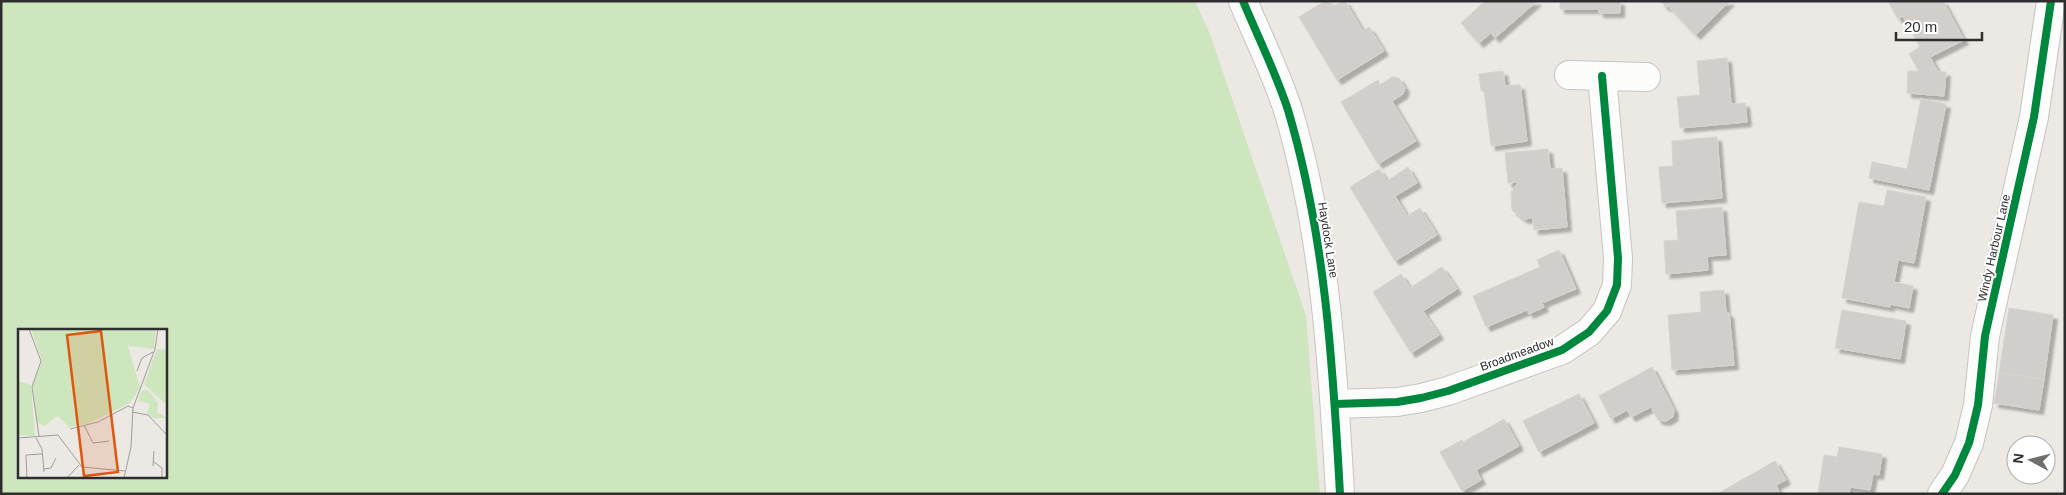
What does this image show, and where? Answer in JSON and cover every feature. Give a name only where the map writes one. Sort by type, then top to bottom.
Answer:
[{"type":"street","name":"Haydock Lane","points":[[1243,1],[1287,109],[1310,192],[1322,273],[1335,404],[1340,494]]},
{"type":"street","name":"Windy Harbour Lane","points":[[1942,494],[1955,475],[1969,443],[1978,406],[1985,336],[2034,117],[2051,1]]},
{"type":"street","points":[[1569,75],[1646,78]]},
{"type":"street","name":"Broadmeadow","points":[[1335,404],[1397,402],[1448,391],[1562,350],[1589,332],[1607,311],[1616,285],[1618,258],[1602,76]]},
{"type":"green space","points":[[1,1],[1195,1],[1210,34],[1306,316],[1320,494],[1,494]]},
{"type":"building","points":[[1325,1],[1330,1],[1333,6],[1345,1],[1363,31],[1369,27],[1384,51],[1337,80],[1299,17]]},
{"type":"building","points":[[1485,1],[1537,1],[1495,38],[1491,33],[1479,43],[1461,23]]},
{"type":"building","points":[[1560,1],[1620,1],[1620,13],[1599,13],[1599,9],[1560,9]]},
{"type":"building","points":[[1660,1],[1730,1],[1696,35],[1668,6],[1666,7]]},
{"type":"building","points":[[1888,1],[1943,1],[1964,40],[1930,57],[1938,72],[1946,72],[1944,96],[1907,93],[1908,71],[1919,71],[1909,54],[1920,47],[1903,16],[1898,19]]},
{"type":"building","points":[[1727,58],[1731,104],[1745,103],[1747,122],[1680,128],[1677,97],[1700,95],[1697,61]]},
{"type":"building","points":[[1503,71],[1505,86],[1520,85],[1527,141],[1491,146],[1484,91],[1481,91],[1479,74]]},
{"type":"building","points":[[1392,77],[1399,78],[1405,88],[1403,94],[1392,101],[1416,141],[1378,164],[1341,102],[1378,80],[1380,85]]},
{"type":"building","points":[[1921,99],[1946,104],[1929,190],[1869,178],[1872,162],[1907,169]]},
{"type":"building","points":[[1717,137],[1722,198],[1662,203],[1659,167],[1673,166],[1672,141]]},
{"type":"building","points":[[1548,149],[1550,169],[1562,168],[1567,227],[1534,230],[1533,218],[1524,219],[1512,210],[1511,192],[1519,182],[1508,183],[1505,153]]},
{"type":"building","points":[[1408,167],[1417,183],[1395,196],[1407,216],[1420,208],[1437,235],[1395,261],[1350,187],[1379,169],[1387,181]]},
{"type":"building","points":[[1887,190],[1926,197],[1914,263],[1898,260],[1894,282],[1913,286],[1909,308],[1890,304],[1890,307],[1842,298],[1859,202],[1884,206]]},
{"type":"building","points":[[1722,207],[1726,255],[1707,256],[1708,270],[1666,274],[1664,241],[1678,240],[1676,211]]},
{"type":"building","points":[[1559,250],[1576,289],[1542,303],[1544,307],[1529,314],[1527,310],[1486,327],[1473,296],[1540,267],[1537,260]]},
{"type":"building","points":[[1442,267],[1457,289],[1423,311],[1439,335],[1411,353],[1373,292],[1401,274],[1410,288]]},
{"type":"building","points":[[1724,290],[1726,313],[1729,313],[1734,365],[1672,370],[1668,315],[1701,312],[1700,292]]},
{"type":"building","points":[[2009,308],[2053,315],[2044,379],[1999,373]]},
{"type":"building","points":[[1842,310],[1906,321],[1900,359],[1835,348]]},
{"type":"building","points":[[1652,367],[1674,410],[1673,417],[1666,421],[1658,420],[1651,407],[1631,417],[1627,410],[1611,419],[1599,396]]},
{"type":"building","points":[[1999,373],[2044,379],[2039,410],[1994,403]]},
{"type":"building","points":[[1579,394],[1594,423],[1539,452],[1523,421]]},
{"type":"building","points":[[1504,419],[1519,446],[1476,470],[1481,480],[1462,491],[1440,452],[1462,440],[1463,442]]},
{"type":"building","points":[[1839,447],[1882,454],[1879,475],[1873,474],[1870,490],[1850,487],[1849,494],[1818,494],[1824,455],[1837,457]]},
{"type":"building","points":[[1775,461],[1786,480],[1776,485],[1780,494],[1717,494]]},
{"type":"cycle path","points":[[1243,1],[1288,110],[1311,204],[1319,252],[1330,349],[1340,494]]},
{"type":"cycle path","points":[[1942,494],[1955,475],[1969,443],[1978,405],[1985,336],[2034,117],[2051,1]]},
{"type":"cycle path","points":[[1335,404],[1397,402],[1448,391],[1562,350],[1589,332],[1607,311],[1617,285],[1618,258],[1602,76]]}]
